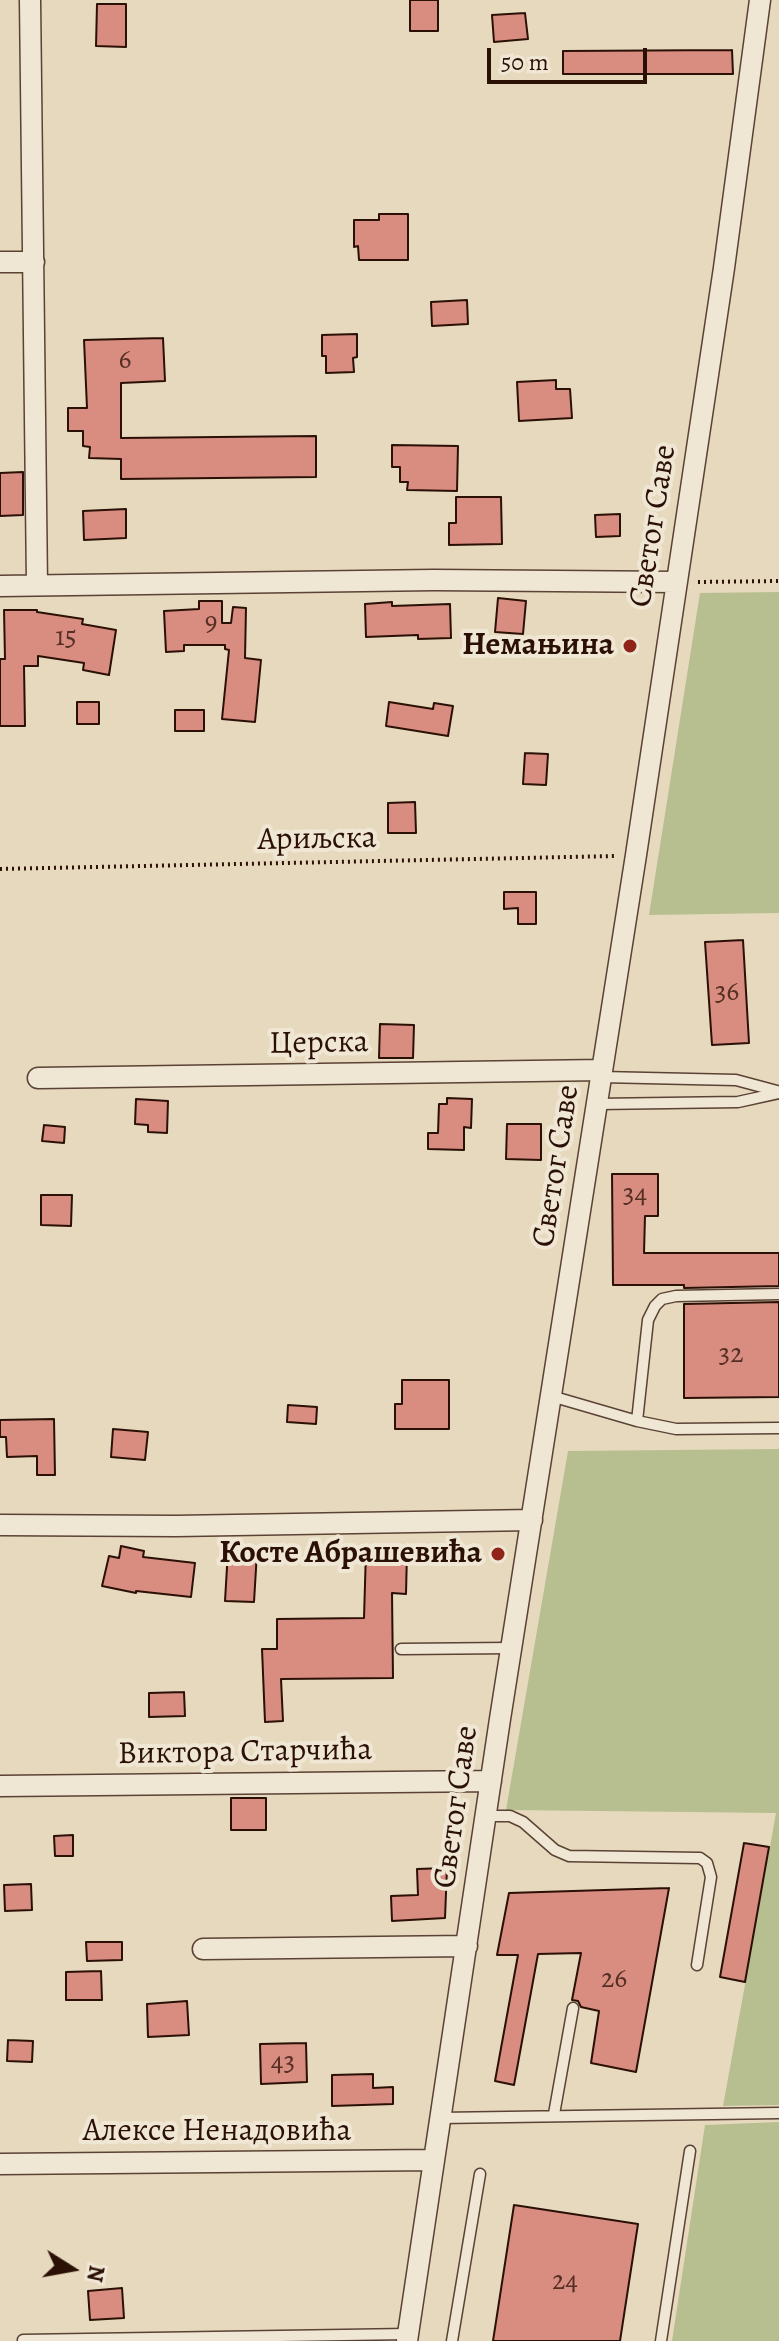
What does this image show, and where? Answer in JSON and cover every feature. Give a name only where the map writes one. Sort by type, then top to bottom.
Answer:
[{"type":"street","points":[[30,0],[37,585]]},
{"type":"street","name":"Светог Саве","points":[[408,2337],[511,1648],[636,855],[724,268],[760,0]]},
{"type":"street","points":[[0,262],[34,262]]},
{"type":"street","points":[[0,586],[434,580],[676,582]]},
{"type":"street","name":"Церска","points":[[38,1078],[601,1073]]},
{"type":"street","points":[[0,1525],[176,1526],[532,1520]]},
{"type":"street","name":"Виктора Старчића","points":[[0,1786],[491,1781]]},
{"type":"street","points":[[203,1949],[467,1946]]},
{"type":"street","name":"Алексе Ненадовића","points":[[0,2164],[434,2160]]},
{"type":"lane","points":[[601,1073],[736,1080],[779,1092]]},
{"type":"lane","points":[[597,1104],[738,1102],[779,1092]]},
{"type":"lane","points":[[637,1421],[648,1320],[662,1299],[779,1294]]},
{"type":"lane","points":[[551,1396],[676,1429],[779,1428]]},
{"type":"lane","points":[[401,1649],[511,1648]]},
{"type":"lane","points":[[486,1816],[510,1816],[523,1822],[555,1850],[569,1856],[700,1858],[707,1863],[711,1877],[697,1965]]},
{"type":"lane","points":[[554,2114],[573,2008]]},
{"type":"lane","points":[[440,2118],[779,2113]]},
{"type":"lane","points":[[661,2341],[690,2151]]},
{"type":"lane","points":[[452,2341],[480,2174]]},
{"type":"lane","points":[[23,2340],[408,2337]]},
{"type":"path","points":[[676,582],[779,581]]},
{"type":"path","name":"Ариљска","points":[[0,869],[636,855]]},
{"type":"green space","points":[[779,592],[779,913],[649,915],[700,593]]},
{"type":"green space","points":[[779,1449],[779,2105],[723,2106],[776,1813],[506,1810],[568,1451]]},
{"type":"green space","points":[[779,2122],[779,2341],[672,2341],[705,2125]]},
{"type":"building","points":[[410,0],[438,0],[438,31],[410,31]]},
{"type":"building","points":[[97,4],[126,4],[126,47],[96,46]]},
{"type":"building","points":[[525,13],[528,39],[494,42],[492,15]]},
{"type":"building","points":[[732,50],[733,74],[563,74],[563,51]]},
{"type":"building","points":[[379,214],[408,214],[408,260],[359,260],[358,246],[354,247],[354,220],[379,220]]},
{"type":"building","points":[[467,300],[468,324],[432,326],[431,302]]},
{"type":"building","points":[[357,334],[354,372],[326,373],[322,335]]},
{"type":"building","points":[[163,338],[165,381],[121,383],[121,438],[316,436],[316,477],[121,479],[121,459],[89,458],[90,447],[83,446],[83,431],[68,431],[68,408],[87,408],[84,340]]},
{"type":"building","points":[[556,380],[556,389],[570,389],[572,418],[519,421],[517,382]]},
{"type":"building","points":[[392,445],[458,446],[457,491],[407,490],[408,482],[400,482],[400,467],[392,467]]},
{"type":"building","points":[[23,472],[23,515],[0,516],[0,473]]},
{"type":"building","points":[[456,497],[501,497],[502,544],[449,545],[449,523],[456,523]]},
{"type":"building","points":[[126,509],[126,538],[84,540],[83,511]]},
{"type":"building","points":[[620,514],[620,536],[596,537],[595,515]]},
{"type":"building","points":[[498,598],[526,601],[523,634],[495,632]]},
{"type":"building","points":[[199,601],[222,601],[222,623],[231,623],[233,607],[246,608],[245,658],[261,660],[255,722],[222,719],[229,650],[225,649],[225,645],[184,645],[184,651],[166,652],[164,611],[199,609]]},
{"type":"building","points":[[392,602],[392,606],[450,604],[451,638],[418,639],[418,635],[366,637],[365,604]]},
{"type":"building","points":[[4,610],[37,610],[83,619],[82,624],[116,630],[109,675],[83,670],[84,663],[38,656],[38,666],[24,666],[25,726],[0,726],[0,659],[5,659]]},
{"type":"building","points":[[77,702],[99,702],[99,724],[77,724]]},
{"type":"building","points":[[389,702],[433,709],[434,703],[453,706],[448,736],[386,726]]},
{"type":"building","points":[[175,710],[204,710],[204,731],[175,731]]},
{"type":"building","points":[[525,753],[548,754],[546,785],[523,784]]},
{"type":"building","points":[[415,802],[416,833],[388,833],[388,803]]},
{"type":"building","points":[[504,892],[536,892],[536,924],[518,924],[518,908],[504,909]]},
{"type":"building","points":[[743,940],[749,1043],[712,1045],[705,942]]},
{"type":"building","points":[[380,1024],[414,1025],[413,1058],[379,1058]]},
{"type":"building","points":[[447,1098],[472,1099],[471,1128],[464,1127],[464,1150],[428,1149],[428,1133],[438,1133],[439,1104],[447,1104]]},
{"type":"building","points":[[136,1099],[168,1101],[167,1133],[148,1132],[148,1125],[135,1124]]},
{"type":"building","points":[[507,1124],[541,1124],[541,1160],[506,1159]]},
{"type":"building","points":[[44,1125],[65,1127],[64,1143],[42,1141]]},
{"type":"building","points":[[612,1174],[658,1174],[658,1216],[645,1216],[644,1253],[779,1253],[779,1286],[684,1288],[684,1285],[613,1285]]},
{"type":"building","points":[[41,1195],[72,1195],[71,1226],[41,1225]]},
{"type":"building","points":[[779,1302],[779,1397],[684,1398],[684,1304]]},
{"type":"building","points":[[402,1380],[449,1380],[449,1429],[395,1429],[395,1404],[402,1404]]},
{"type":"building","points":[[288,1405],[317,1407],[316,1424],[287,1422]]},
{"type":"building","points":[[54,1419],[55,1475],[37,1475],[37,1456],[7,1457],[6,1437],[0,1437],[0,1420]]},
{"type":"building","points":[[113,1429],[148,1432],[145,1460],[111,1457]]},
{"type":"building","points":[[121,1546],[144,1551],[143,1557],[195,1563],[191,1597],[136,1593],[102,1586],[109,1556],[119,1558]]},
{"type":"building","points":[[228,1550],[257,1552],[254,1602],[225,1601]]},
{"type":"building","points":[[366,1550],[407,1552],[406,1594],[392,1593],[393,1678],[281,1679],[283,1721],[265,1722],[262,1649],[277,1649],[277,1619],[364,1618]]},
{"type":"building","points":[[184,1692],[185,1716],[149,1717],[149,1693]]},
{"type":"building","points":[[231,1798],[266,1798],[266,1830],[231,1830]]},
{"type":"building","points":[[73,1835],[73,1856],[55,1856],[54,1836]]},
{"type":"building","points":[[744,1843],[769,1847],[745,1982],[720,1977]]},
{"type":"building","points":[[447,1868],[445,1918],[392,1921],[391,1896],[418,1895],[417,1869]]},
{"type":"building","points":[[31,1884],[32,1910],[5,1911],[4,1885]]},
{"type":"building","points":[[669,1888],[636,2072],[591,2063],[599,2011],[581,2007],[578,2001],[572,2000],[581,1953],[538,1954],[514,2085],[495,2081],[518,1955],[497,1955],[509,1893]]},
{"type":"building","points":[[86,1942],[122,1942],[122,1960],[87,1961]]},
{"type":"building","points":[[101,1971],[102,2000],[66,2000],[66,1972]]},
{"type":"building","points":[[187,2001],[189,2035],[148,2037],[147,2004]]},
{"type":"building","points":[[8,2040],[33,2041],[32,2062],[7,2061]]},
{"type":"building","points":[[306,2043],[307,2082],[261,2084],[260,2044]]},
{"type":"building","points":[[373,2074],[373,2088],[393,2087],[393,2104],[332,2106],[332,2075]]},
{"type":"building","points":[[514,2205],[638,2224],[620,2341],[493,2341]]},
{"type":"building","points":[[122,2288],[124,2318],[90,2320],[88,2291]]},
{"type":"place","name":"Немањина","points":[[630,646]]},
{"type":"place","name":"Косте Абрашевића","points":[[498,1554]]}]
